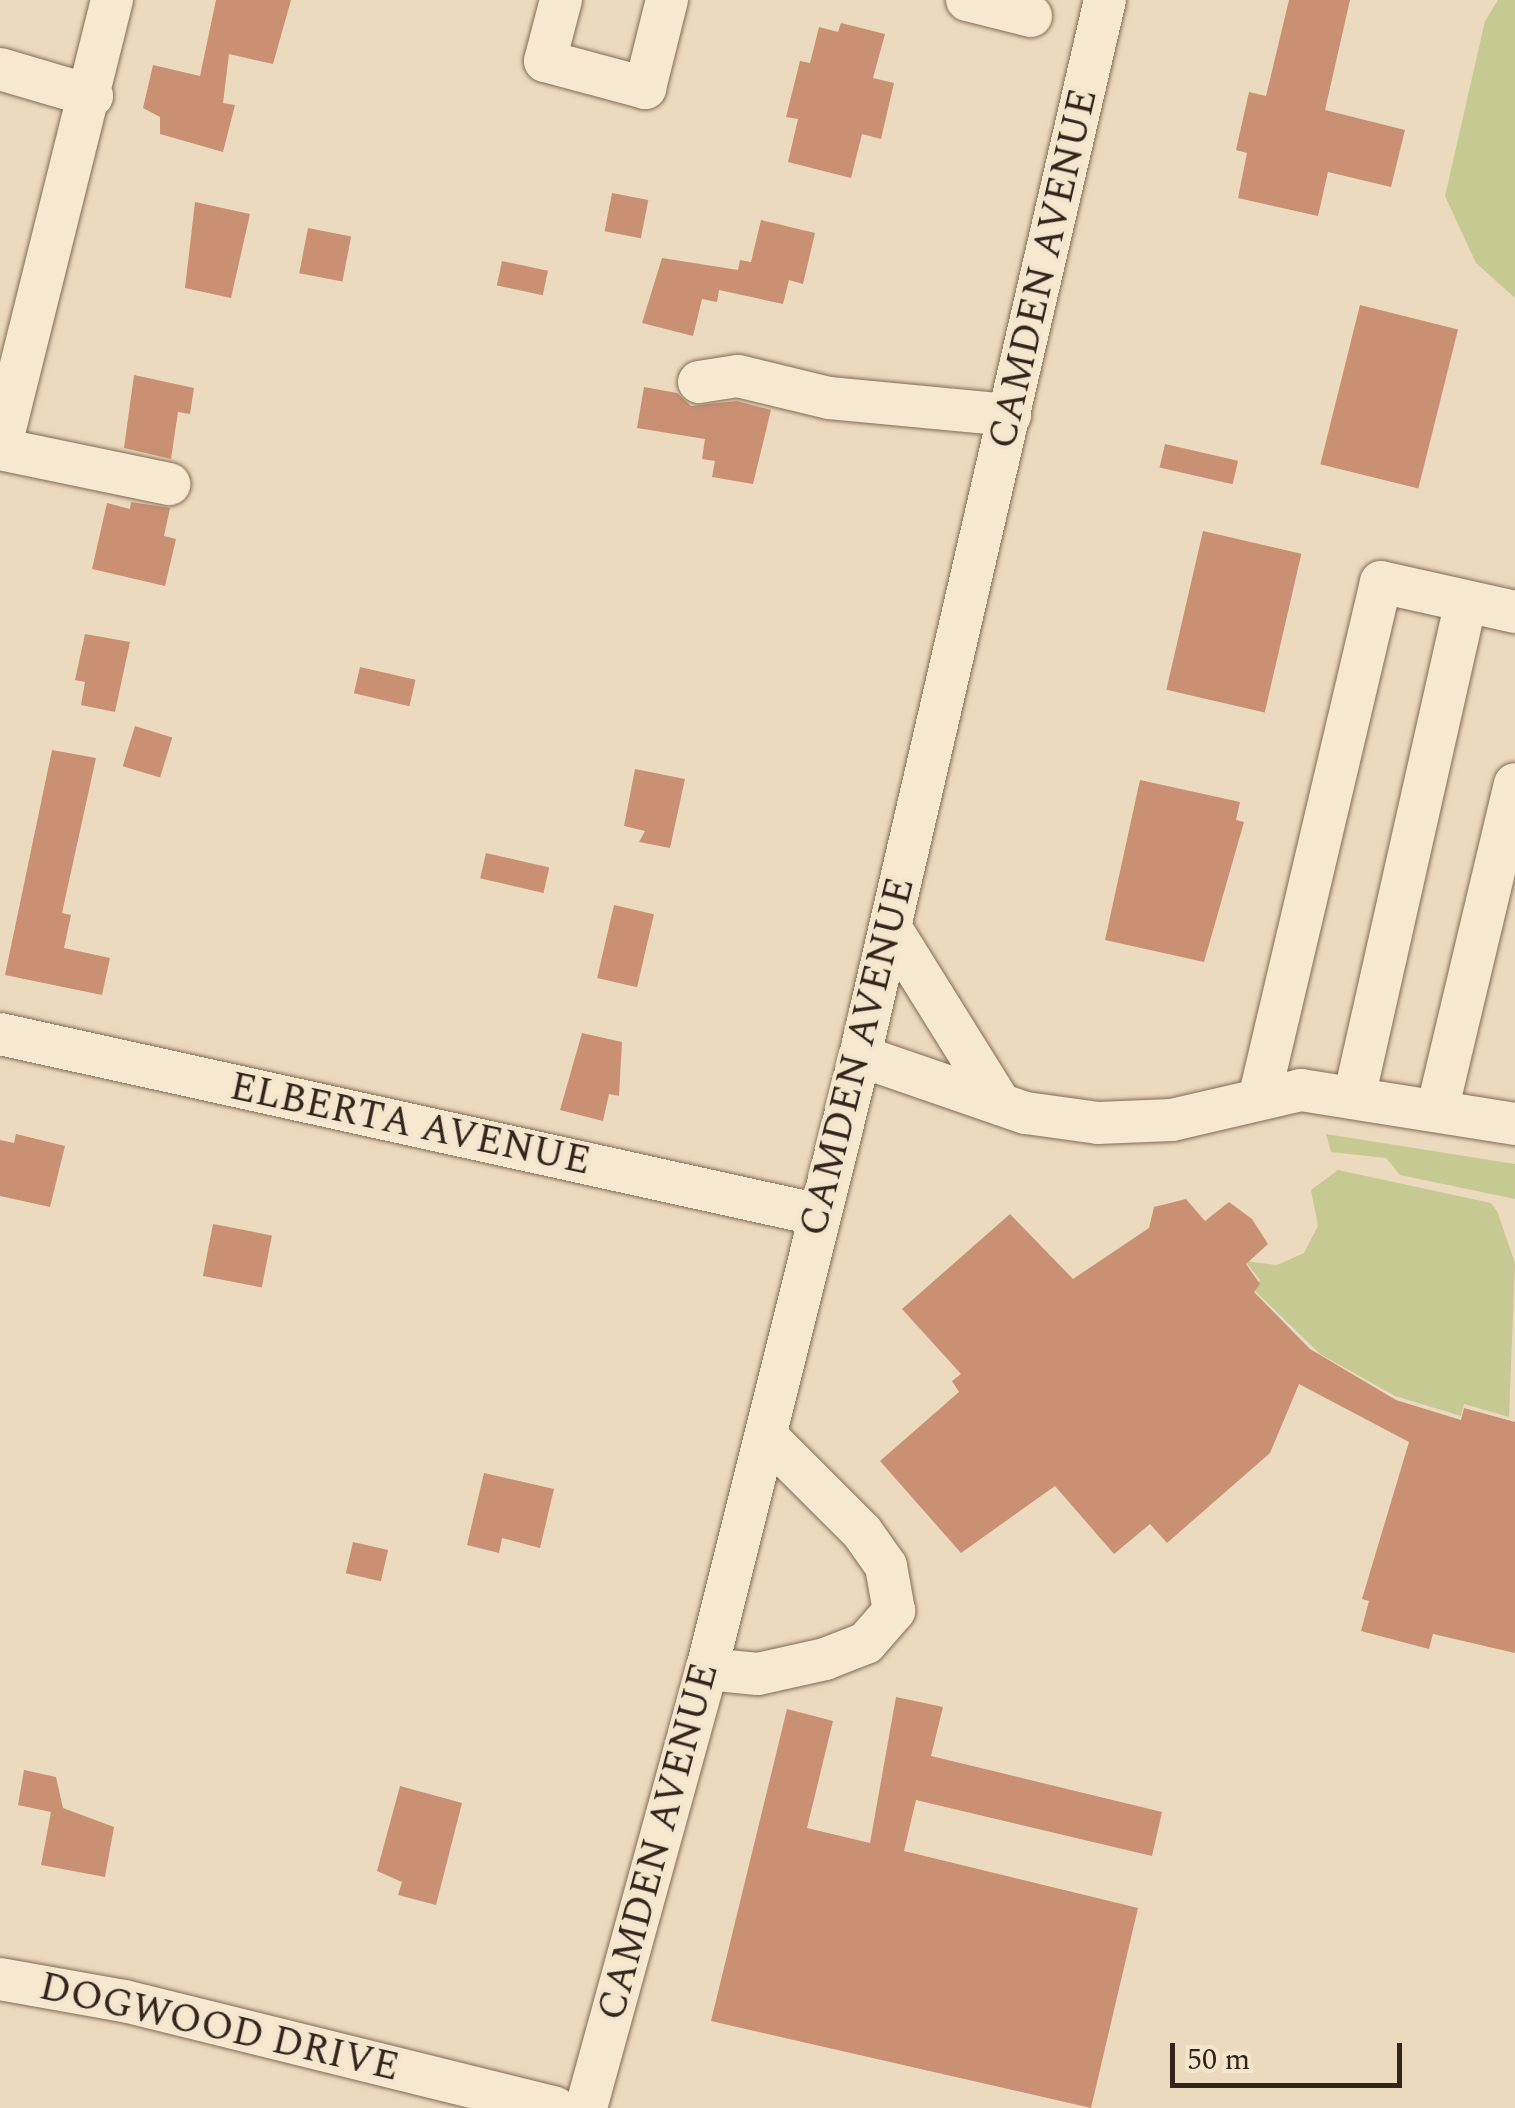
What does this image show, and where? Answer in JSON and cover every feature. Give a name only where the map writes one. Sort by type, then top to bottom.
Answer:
[{"type":"street","points":[[112,0],[92,96],[0,449],[169,484]]},
{"type":"street","points":[[561,0],[545,61],[645,88],[667,0]]},
{"type":"street","points":[[967,0],[1031,16]]},
{"type":"street","name":"CAMDEN AVENUE","points":[[586,2108],[707,1669],[860,1056],[1105,0]]},
{"type":"street","points":[[0,69],[92,96]]},
{"type":"street","points":[[699,382],[738,376],[828,398],[1010,415]]},
{"type":"street","points":[[1259,1098],[1381,582],[1515,612]]},
{"type":"street","points":[[1354,1098],[1466,601]]},
{"type":"street","points":[[1437,1111],[1515,784]]},
{"type":"street","points":[[890,928],[1000,1104]]},
{"type":"street","name":"ELBERTA AVENUE","points":[[0,1034],[820,1215]]},
{"type":"street","points":[[860,1056],[1000,1104],[1098,1123],[1172,1120],[1301,1090],[1515,1124]]},
{"type":"street","points":[[707,1669],[758,1674],[825,1659],[866,1644],[894,1611],[886,1566],[862,1532],[766,1436]]},
{"type":"street","name":"DOGWOOD DRIVE","points":[[0,1979],[124,2001],[555,2108]]},
{"type":"green space","points":[[1498,0],[1515,0],[1515,298],[1476,263],[1445,196],[1485,21]]},
{"type":"green space","points":[[1326,1134],[1515,1164],[1515,1199],[1400,1175],[1386,1158],[1331,1152]]},
{"type":"green space","points":[[1338,1170],[1491,1203],[1497,1211],[1515,1263],[1509,1417],[1464,1404],[1461,1416],[1395,1396],[1320,1354],[1254,1290],[1260,1280],[1245,1261],[1277,1265],[1304,1253],[1318,1226],[1311,1190]]},
{"type":"building","points":[[216,0],[291,0],[273,64],[229,54],[223,103],[235,105],[223,152],[160,134],[160,117],[143,108],[153,65],[200,76]]},
{"type":"building","points":[[1289,0],[1350,0],[1325,110],[1405,130],[1391,187],[1328,172],[1318,216],[1238,198],[1247,153],[1236,150],[1249,92],[1266,96]]},
{"type":"building","points":[[841,23],[885,34],[873,78],[894,83],[881,139],[862,134],[851,178],[788,162],[798,119],[786,117],[800,61],[810,63],[819,27],[838,32]]},
{"type":"building","points":[[612,193],[648,200],[641,238],[605,231]]},
{"type":"building","points":[[195,202],[250,214],[231,298],[185,288]]},
{"type":"building","points":[[761,220],[815,233],[803,284],[789,280],[783,304],[719,290],[717,302],[702,299],[693,336],[642,323],[662,258],[738,270],[740,260],[751,262]]},
{"type":"building","points":[[308,228],[351,236],[342,282],[299,273]]},
{"type":"building","points":[[502,261],[548,271],[543,295],[497,285]]},
{"type":"building","points":[[1360,305],[1458,329],[1418,489],[1320,464]]},
{"type":"building","points":[[134,375],[194,388],[190,414],[178,412],[171,459],[124,448]]},
{"type":"building","points":[[644,387],[677,393],[691,406],[737,401],[771,410],[753,484],[712,477],[715,461],[702,459],[705,439],[637,428]]},
{"type":"building","points":[[1165,444],[1238,461],[1233,484],[1160,467]]},
{"type":"building","points":[[131,502],[170,508],[164,536],[176,539],[165,586],[92,569],[107,503],[130,509]]},
{"type":"building","points":[[1203,531],[1301,554],[1265,713],[1166,690]]},
{"type":"building","points":[[85,634],[130,642],[115,712],[81,705],[85,682],[75,680]]},
{"type":"building","points":[[360,667],[416,680],[409,706],[354,693]]},
{"type":"building","points":[[135,726],[172,737],[160,778],[123,766]]},
{"type":"building","points":[[52,750],[96,758],[62,913],[71,915],[64,948],[110,958],[102,995],[5,975]]},
{"type":"building","points":[[635,769],[685,779],[670,848],[639,842],[645,831],[624,826]]},
{"type":"building","points":[[1140,780],[1240,802],[1236,820],[1244,822],[1204,962],[1105,940]]},
{"type":"building","points":[[486,853],[549,868],[543,893],[480,878]]},
{"type":"building","points":[[614,905],[654,914],[637,987],[597,978]]},
{"type":"building","points":[[582,1033],[622,1042],[619,1096],[609,1094],[603,1121],[560,1110]]},
{"type":"building","points":[[16,1134],[65,1146],[50,1207],[0,1196],[0,1140],[14,1143]]},
{"type":"building","points":[[1186,1199],[1205,1221],[1229,1202],[1252,1219],[1268,1244],[1246,1264],[1260,1284],[1254,1292],[1310,1349],[1396,1400],[1461,1420],[1464,1408],[1515,1422],[1515,1653],[1433,1634],[1429,1649],[1361,1631],[1369,1601],[1362,1599],[1409,1442],[1299,1384],[1270,1453],[1167,1543],[1150,1524],[1114,1554],[1055,1486],[961,1553],[880,1461],[959,1392],[952,1381],[961,1374],[902,1309],[1010,1214],[1073,1279],[1149,1228],[1154,1207]]},
{"type":"building","points":[[213,1224],[272,1235],[262,1287],[203,1276]]},
{"type":"building","points":[[484,1473],[554,1489],[540,1548],[502,1538],[499,1553],[467,1545]]},
{"type":"building","points":[[353,1542],[388,1550],[381,1581],[346,1573]]},
{"type":"building","points":[[896,1697],[943,1707],[931,1756],[1162,1812],[1152,1856],[916,1800],[904,1851],[1138,1908],[1091,2108],[711,2021],[787,1709],[833,1721],[807,1828],[870,1843]]},
{"type":"building","points":[[24,1770],[56,1777],[63,1808],[114,1827],[105,1877],[41,1865],[51,1812],[18,1805]]},
{"type":"building","points":[[400,1786],[462,1803],[436,1905],[398,1895],[402,1882],[377,1871]]}]
